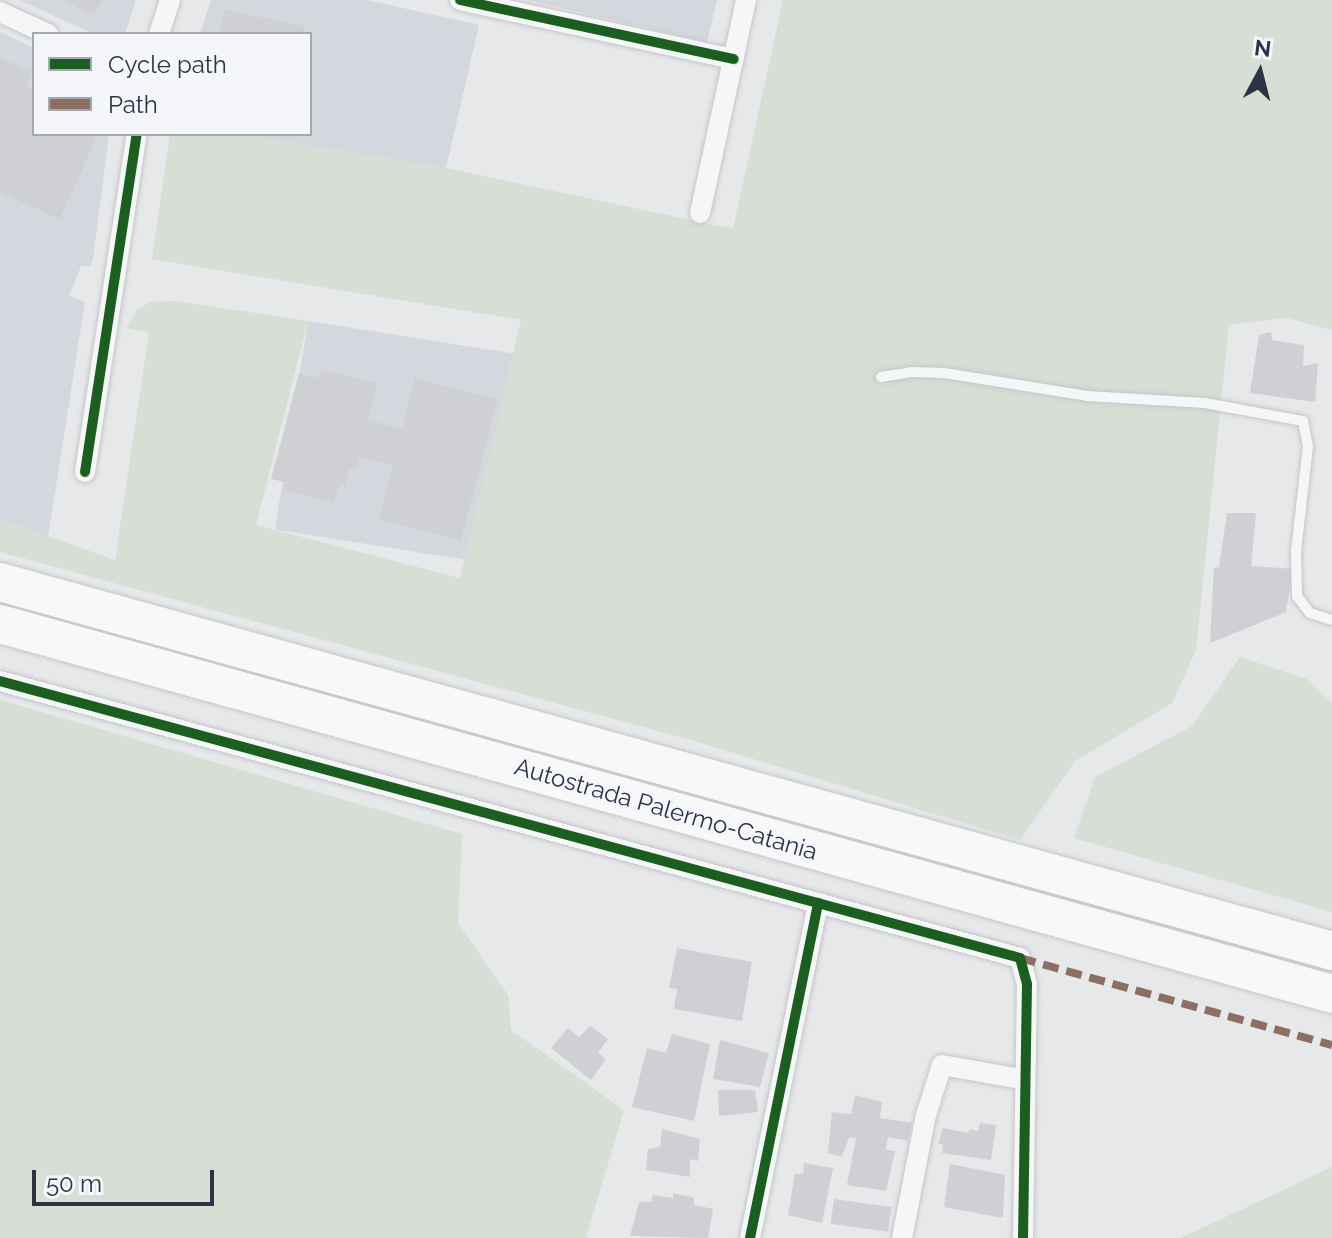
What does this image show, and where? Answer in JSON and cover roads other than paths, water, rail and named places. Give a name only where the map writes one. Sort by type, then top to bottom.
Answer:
[{"type":"highway","name":"Autostrada Palermo-Catania","points":[[0,582],[1332,951]]},
{"type":"highway","name":"Autostrada Palermo-Catania","points":[[0,624],[1332,994]]},
{"type":"street","points":[[160,32],[170,0]]},
{"type":"street","points":[[460,0],[734,59]]},
{"type":"street","points":[[700,213],[746,0]]},
{"type":"street","points":[[0,12],[44,32]]},
{"type":"street","points":[[85,472],[137,136]]},
{"type":"street","points":[[0,681],[1020,958],[1027,984],[1023,1238]]},
{"type":"street","points":[[750,1238],[818,903]]},
{"type":"street","points":[[902,1238],[926,1115],[942,1065],[1026,1080]]},
{"type":"lane","points":[[881,377],[912,372],[944,373],[1087,396],[1205,403],[1303,421],[1308,446],[1296,551],[1297,596],[1310,613],[1332,620]]}]
